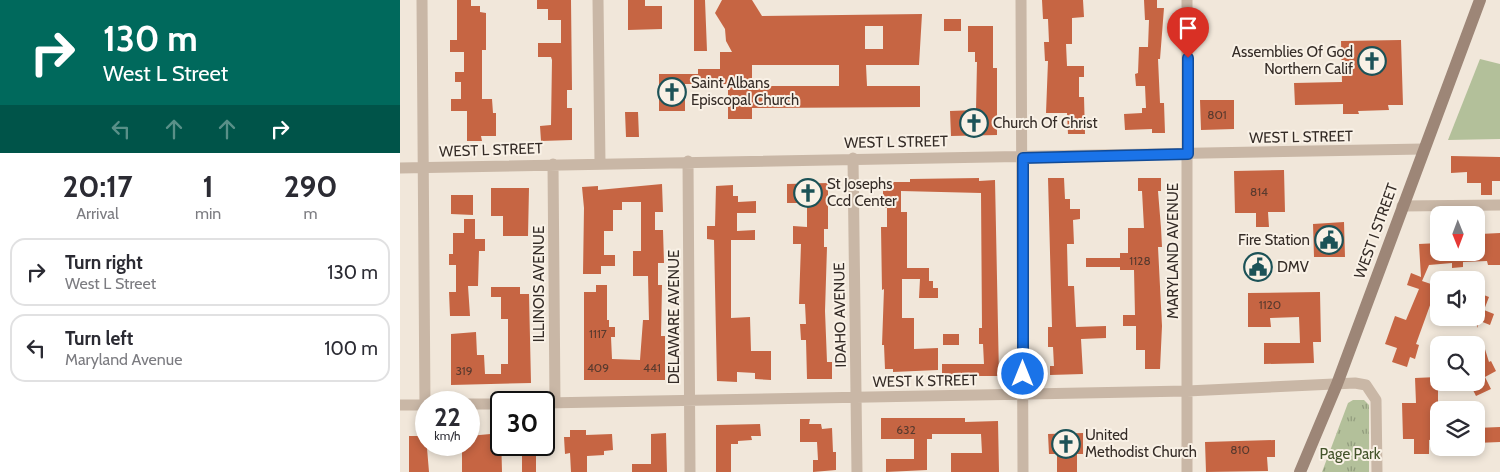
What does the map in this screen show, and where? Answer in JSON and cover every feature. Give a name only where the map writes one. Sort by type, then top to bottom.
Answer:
[{"type":"street","points":[[422,0],[425,167],[425,391]]},
{"type":"street","points":[[598,0],[600,163]]},
{"type":"street","points":[[1021,0],[1023,472]]},
{"type":"street","name":"MARYLAND AVENUE","points":[[1187,0],[1188,472]]},
{"type":"street","name":"WEST I STREET","points":[[1300,472],[1337,384],[1480,0]]},
{"type":"street","name":"WEST L STREET","points":[[400,168],[688,161],[853,158],[1023,158],[1423,149]]},
{"type":"street","name":"IDAHO AVENUE","points":[[853,158],[857,472]]},
{"type":"street","name":"DELAWARE AVENUE","points":[[688,161],[690,472]]},
{"type":"street","name":"ILLINOIS AVENUE","points":[[550,391],[553,164]]},
{"type":"street","points":[[1402,206],[1500,205]]},
{"type":"street","name":"WEST K STREET","points":[[555,403],[1187,391],[1355,383],[1366,385],[1376,400],[1377,472]]},
{"type":"street","points":[[400,406],[415,405]]},
{"type":"green space","points":[[1480,59],[1500,64],[1500,139],[1448,140]]},
{"type":"green space","name":"Page Park","points":[[1353,400],[1364,400],[1369,405],[1369,472],[1322,472],[1348,403]]},
{"type":"building","points":[[457,0],[471,0],[471,6],[480,6],[480,12],[486,13],[486,50],[482,50],[482,99],[492,99],[493,113],[496,113],[496,136],[481,136],[482,141],[467,141],[467,111],[451,111],[451,99],[461,99],[461,82],[455,82],[455,72],[464,72],[464,52],[450,52],[450,40],[457,40]]},
{"type":"building","points":[[537,0],[571,0],[572,90],[567,90],[567,108],[572,108],[572,140],[541,141],[540,126],[551,125],[552,60],[551,57],[538,57],[538,43],[561,43],[561,20],[548,20],[548,9],[537,9]]},
{"type":"building","points":[[628,0],[645,0],[645,6],[662,6],[662,29],[628,30]]},
{"type":"building","points":[[694,0],[705,0],[707,51],[694,51]]},
{"type":"building","points":[[722,0],[752,0],[762,16],[922,14],[919,65],[866,65],[867,86],[920,86],[920,107],[752,108],[752,119],[728,119],[728,84],[685,84],[685,111],[659,111],[659,74],[698,74],[698,69],[720,69],[720,52],[732,52],[726,41],[725,29],[715,13]],"holes":[[[865,26],[883,26],[883,49],[865,49]],[[752,65],[839,65],[839,86],[752,86]]]},
{"type":"building","points":[[1042,0],[1083,0],[1084,17],[1072,18],[1072,44],[1066,44],[1067,66],[1084,66],[1084,77],[1079,77],[1079,97],[1084,97],[1085,134],[1068,134],[1067,113],[1046,113],[1048,61],[1045,61],[1044,42],[1049,42],[1048,19],[1043,19]]},
{"type":"building","points":[[1144,0],[1157,0],[1157,8],[1164,8],[1160,59],[1158,59],[1160,103],[1164,103],[1165,133],[1152,133],[1152,129],[1125,130],[1124,114],[1142,113],[1142,108],[1146,108],[1145,86],[1136,86],[1135,74],[1138,73],[1139,47],[1148,47],[1149,20],[1145,20]]},
{"type":"building","points":[[944,19],[961,19],[961,31],[944,31]]},
{"type":"building","points":[[968,26],[993,26],[993,68],[997,68],[997,135],[951,136],[950,111],[976,110],[977,62],[975,62],[975,52],[968,52]]},
{"type":"building","name":"Assemblies Of God Northern Calif","points":[[1401,40],[1403,105],[1388,105],[1389,110],[1358,111],[1359,114],[1343,114],[1343,104],[1295,105],[1294,83],[1342,82],[1341,41]]},
{"type":"building","points":[[1200,100],[1234,100],[1234,129],[1201,130]]},
{"type":"building","points":[[625,112],[638,112],[639,137],[626,137]]},
{"type":"building","points":[[1451,156],[1500,157],[1500,181],[1492,181],[1492,195],[1481,195],[1481,183],[1467,183],[1467,172],[1451,173]]},
{"type":"building","points":[[1284,170],[1285,212],[1268,212],[1269,227],[1256,227],[1256,213],[1235,213],[1234,171]]},
{"type":"building","points":[[979,178],[979,181],[995,180],[999,376],[942,376],[942,364],[984,364],[983,344],[979,344],[979,328],[982,328],[981,193],[901,191],[901,212],[907,212],[907,268],[929,268],[929,281],[933,281],[933,288],[938,288],[938,298],[919,298],[920,279],[902,279],[902,318],[914,318],[914,349],[938,348],[938,370],[893,372],[893,369],[885,369],[884,345],[882,345],[884,289],[882,290],[881,227],[887,227],[887,208],[883,208],[883,182],[910,182],[910,179]]},
{"type":"building","points":[[1048,178],[1064,178],[1065,199],[1070,199],[1070,209],[1080,209],[1080,219],[1073,220],[1074,244],[1067,244],[1068,286],[1074,286],[1076,327],[1106,326],[1106,338],[1081,339],[1083,374],[1050,375],[1050,366],[1054,366],[1053,347],[1048,347],[1048,327],[1052,327]]},
{"type":"building","points":[[1138,178],[1161,178],[1161,191],[1158,191],[1162,247],[1158,247],[1162,326],[1160,369],[1145,369],[1145,350],[1136,350],[1136,326],[1123,326],[1123,315],[1135,315],[1134,270],[1120,270],[1120,267],[1086,267],[1086,258],[1120,258],[1120,253],[1128,253],[1128,228],[1144,228],[1142,191],[1138,191]]},
{"type":"building","points":[[828,183],[828,229],[824,229],[824,247],[827,247],[825,311],[827,362],[832,362],[832,379],[807,379],[806,340],[801,340],[800,324],[806,324],[805,304],[799,304],[801,244],[793,244],[793,226],[807,227],[807,203],[787,203],[787,184]]},
{"type":"building","points":[[662,184],[663,212],[655,212],[655,230],[663,230],[664,263],[658,263],[658,285],[662,285],[661,336],[665,336],[665,380],[584,380],[584,292],[596,292],[596,285],[607,285],[607,320],[609,320],[609,327],[615,327],[615,337],[611,337],[612,359],[640,360],[643,320],[649,320],[648,276],[633,276],[633,251],[641,251],[641,202],[622,202],[622,210],[613,210],[613,231],[604,231],[604,255],[615,255],[615,266],[601,266],[601,274],[583,274],[584,208],[582,187],[598,186],[598,190]]},
{"type":"building","points":[[733,185],[733,196],[738,196],[738,202],[756,201],[756,213],[737,213],[737,231],[755,230],[755,240],[731,240],[731,318],[750,317],[751,351],[771,351],[771,380],[755,379],[755,373],[737,372],[737,382],[717,381],[714,240],[707,239],[707,226],[715,226],[716,186]]},
{"type":"building","points":[[491,188],[529,188],[528,236],[503,236],[503,216],[491,216]]},
{"type":"building","points":[[451,195],[473,195],[473,215],[451,214]]},
{"type":"building","points":[[464,219],[475,219],[475,239],[485,239],[485,251],[479,251],[478,286],[468,286],[470,316],[450,316],[449,292],[456,292],[456,265],[449,265],[449,254],[453,254],[453,233],[464,233]]},
{"type":"building","name":"Fire Station","points":[[1344,222],[1345,257],[1314,257],[1313,224]]},
{"type":"building","points":[[1500,233],[1500,265],[1488,265],[1487,261],[1463,262],[1463,267],[1452,268],[1452,263],[1429,265],[1422,281],[1430,284],[1430,305],[1416,344],[1419,345],[1415,359],[1410,357],[1407,367],[1392,362],[1397,348],[1385,344],[1395,316],[1406,320],[1419,289],[1407,285],[1411,273],[1421,277],[1419,244],[1430,243],[1430,261],[1485,261],[1485,234]]},
{"type":"building","points":[[491,287],[520,287],[520,294],[529,294],[531,383],[451,385],[451,334],[476,332],[477,355],[484,355],[485,374],[501,374],[501,364],[508,364],[508,319],[501,319],[501,297],[491,297]]},
{"type":"building","points":[[1320,292],[1321,342],[1313,342],[1314,363],[1264,364],[1264,343],[1300,343],[1299,317],[1270,318],[1271,327],[1248,327],[1248,293]]},
{"type":"building","points":[[1485,295],[1489,297],[1485,307]]},
{"type":"building","points":[[1485,310],[1494,314],[1490,325],[1485,323]]},
{"type":"building","points":[[943,334],[959,334],[959,345],[943,345]]},
{"type":"building","points":[[1485,349],[1489,362],[1491,361],[1496,371],[1485,377]]},
{"type":"building","points":[[1430,377],[1430,391],[1438,391],[1438,401],[1430,401],[1429,454],[1414,454],[1414,439],[1403,439],[1402,403],[1416,403],[1415,378]]},
{"type":"building","points":[[1485,377],[1491,389],[1476,396],[1474,391],[1485,391]]},
{"type":"building","points":[[881,418],[965,418],[965,422],[998,421],[999,472],[951,472],[951,453],[982,453],[981,434],[932,434],[932,439],[927,439],[927,470],[886,472],[886,459],[914,459],[914,439],[881,439]]},
{"type":"building","points":[[800,419],[810,419],[809,424],[821,424],[822,429],[832,428],[833,452],[836,452],[836,470],[813,472],[813,460],[818,460],[817,442],[800,442]]},
{"type":"building","points":[[760,424],[761,436],[751,436],[752,440],[738,441],[738,444],[731,444],[731,472],[716,472],[716,425]]},
{"type":"building","points":[[1500,427],[1500,442],[1485,443],[1485,428]]},
{"type":"building","points":[[570,430],[586,430],[586,435],[612,434],[613,450],[604,451],[604,455],[587,456],[587,472],[571,472],[570,453],[565,454],[564,437],[570,437]]},
{"type":"building","points":[[666,433],[667,472],[632,472],[632,464],[651,464],[651,434]]},
{"type":"building","name":"United Methodist Church","points":[[1083,433],[1083,454],[1077,454],[1077,472],[1057,472],[1057,454],[1049,454],[1048,434]]},
{"type":"building","points":[[490,434],[490,456],[502,456],[502,472],[462,472],[462,456],[480,456],[480,435]]},
{"type":"building","points":[[409,436],[415,436],[415,456],[428,456],[429,472],[409,472]]},
{"type":"building","points":[[1275,440],[1275,457],[1267,457],[1268,471],[1206,472],[1205,442]]},
{"type":"building","points":[[522,456],[536,456],[536,472],[522,472]]},
{"type":"place","name":"Assemblies Of God Northern Calif","points":[[1372,61]]},
{"type":"place","name":"Saint Albans Episcopal Church","points":[[672,92]]},
{"type":"place","name":"Church Of Christ","points":[[974,123]]},
{"type":"place","name":"St Josephs Ccd Center","points":[[808,193]]},
{"type":"place","name":"Fire Station","points":[[1329,240]]},
{"type":"place","name":"DMV","points":[[1258,267]]},
{"type":"place","name":"United Methodist Church","points":[[1066,444]]},
{"type":"route","points":[[1023,374],[1023,158],[1188,154],[1188,58]]}]
